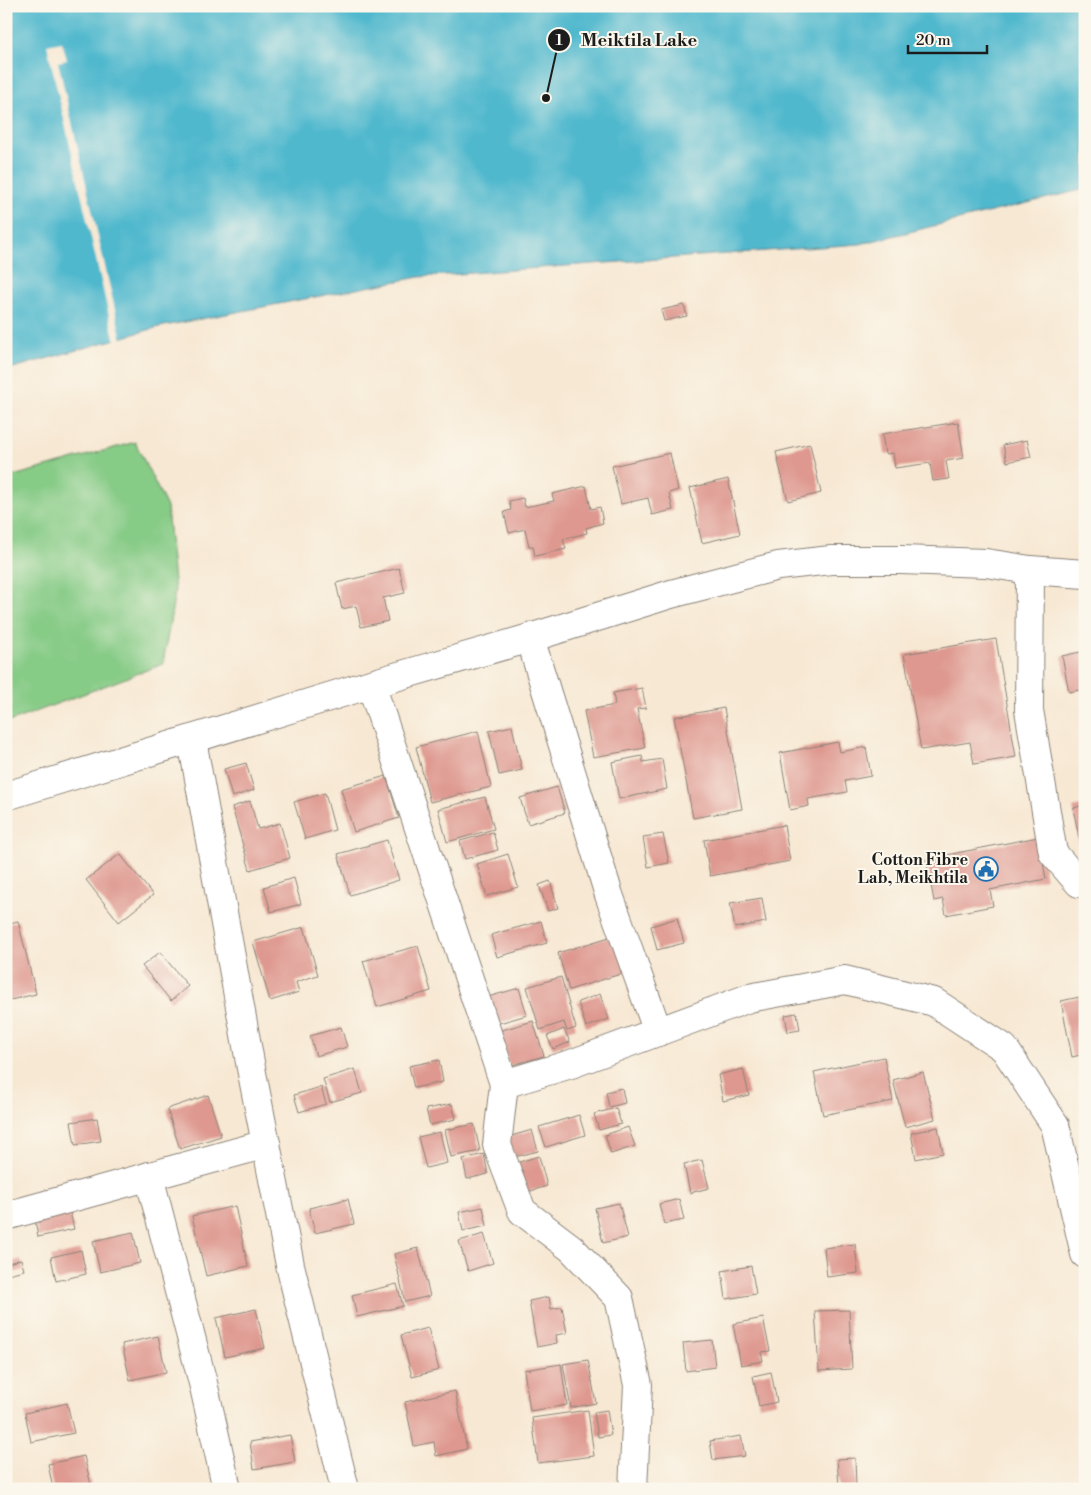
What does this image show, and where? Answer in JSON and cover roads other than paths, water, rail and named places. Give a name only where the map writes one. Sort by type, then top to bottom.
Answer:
[{"type":"street","points":[[6,796],[672,594],[778,566],[831,560],[901,560],[986,563],[1030,570],[1085,574]]},
{"type":"street","points":[[1030,570],[1029,710],[1053,853],[1079,883],[1085,883]]},
{"type":"street","points":[[530,638],[610,895],[658,1032]]},
{"type":"street","points":[[371,684],[504,1084],[498,1145],[522,1211],[571,1248],[619,1298],[638,1385],[633,1489]]},
{"type":"street","points":[[192,740],[249,1058],[290,1265],[345,1489]]},
{"type":"street","points":[[504,1084],[571,1064],[749,998],[844,980],[934,1002],[1004,1048],[1055,1125],[1085,1254]]},
{"type":"street","points":[[6,1216],[266,1144]]},
{"type":"street","points":[[149,1176],[204,1387],[227,1489]]},
{"type":"water","points":[[6,6],[1085,6],[1085,189],[860,244],[419,277],[159,327],[6,370]]},
{"type":"place","name":"Meiktila Lake","points":[[546,98]]},
{"type":"place","name":"Cotton Fibre Lab, Meikhtila","points":[[986,869]]}]
